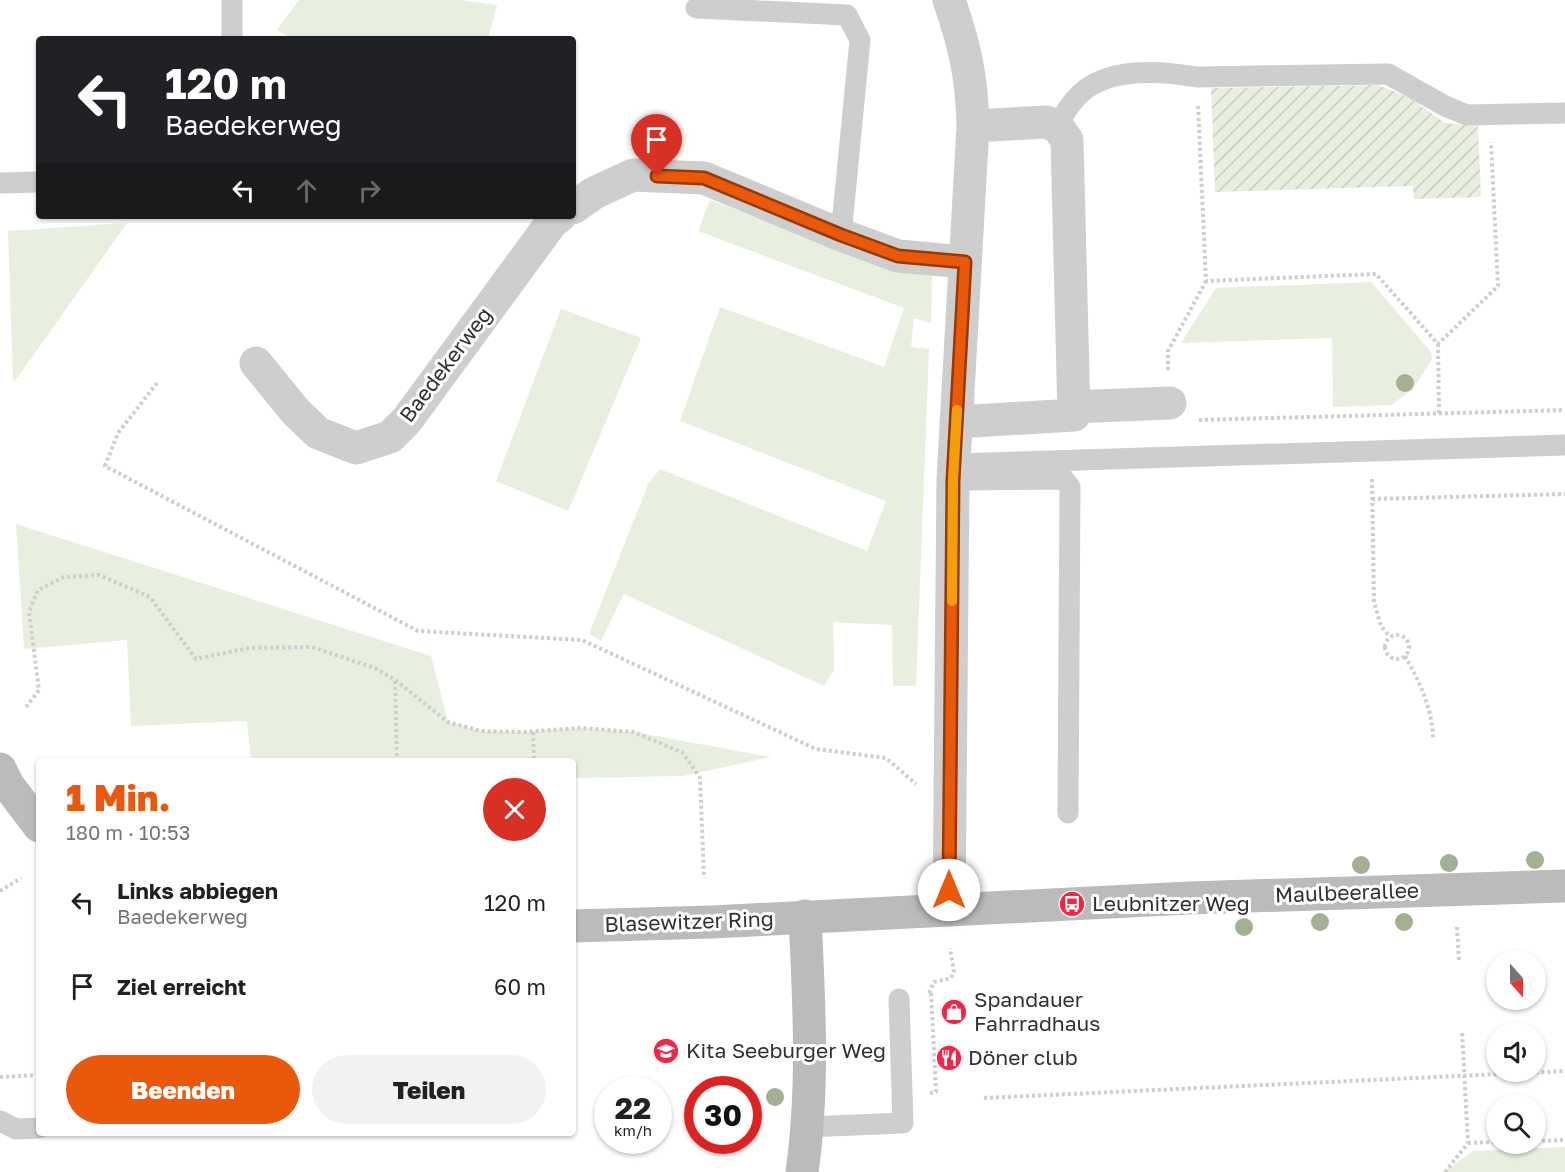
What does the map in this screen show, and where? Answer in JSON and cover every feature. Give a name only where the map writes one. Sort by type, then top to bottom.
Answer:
[{"type":"street","points":[[949,0],[965,49],[972,87],[974,126],[954,472],[950,909]]},
{"type":"street","points":[[956,422],[1074,415],[1066,140],[1057,126],[1046,122],[974,126]]},
{"type":"street","points":[[576,206],[594,193],[633,175],[704,178],[898,256],[965,262]]},
{"type":"street","name":"Baedekerweg","points":[[256,363],[296,412],[318,433],[356,448],[390,437],[406,420],[552,222],[556,219]]},
{"type":"street","points":[[1073,407],[1170,403]]},
{"type":"street","points":[[0,769],[8,785],[36,822]]},
{"type":"street","name":"Maulbeerallee","points":[[805,916],[1201,898],[1565,886]]},
{"type":"street","points":[[802,1172],[807,1127],[809,1072],[805,916]]},
{"type":"street","name":"Blasewitzer Ring","points":[[576,927],[805,916]]},
{"type":"lane","points":[[231,0],[232,36]]},
{"type":"lane","points":[[696,8],[847,15],[860,40],[841,235]]},
{"type":"lane","points":[[1057,126],[1079,94],[1095,84],[1116,76],[1138,72],[1197,77],[1388,74],[1467,115],[1565,113]]},
{"type":"lane","points":[[0,183],[36,182]]},
{"type":"lane","points":[[954,472],[1371,451],[1565,445]]},
{"type":"lane","points":[[954,472],[1064,479],[1070,487],[1068,813]]},
{"type":"lane","points":[[807,1127],[903,1123],[899,999]]},
{"type":"lane","points":[[0,1121],[16,1129],[36,1128]]},
{"type":"path","points":[[1197,77],[1206,281],[1168,351],[1170,403],[1200,421],[1565,410]]},
{"type":"path","points":[[1438,344],[1498,286],[1490,115]]},
{"type":"path","points":[[1206,281],[1376,274],[1438,344],[1439,414]]},
{"type":"path","points":[[158,383],[118,433],[105,466],[418,631],[582,639],[816,749],[886,758],[923,790]]},
{"type":"path","points":[[1371,451],[1374,602],[1381,626],[1390,638]]},
{"type":"path","points":[[1372,499],[1565,494]]},
{"type":"path","points":[[26,707],[39,690],[29,612],[38,590],[64,577],[99,575],[150,597],[196,659],[249,648],[312,647],[375,668],[395,680],[448,722],[481,731],[533,732],[580,728],[634,732],[683,753],[700,778],[704,878]]},
{"type":"path","points":[[1401,636],[1407,641],[1409,649],[1405,656],[1395,658],[1388,654],[1385,648],[1390,638],[1401,636]]},
{"type":"path","points":[[1405,656],[1428,703],[1433,722],[1433,738]]},
{"type":"path","points":[[395,680],[397,758]]},
{"type":"path","points":[[533,732],[534,758]]},
{"type":"path","points":[[0,891],[21,878]]},
{"type":"path","points":[[1457,927],[1458,961]]},
{"type":"path","points":[[899,999],[931,992],[934,982],[951,978],[954,972],[950,948]]},
{"type":"path","points":[[1445,1172],[1468,1143],[1462,1031]]},
{"type":"path","points":[[984,1098],[1565,1071]]},
{"type":"path","points":[[0,1077],[36,1075]]},
{"type":"path","points":[[1546,1141],[1565,1140]]},
{"type":"path","points":[[1468,1143],[1486,1142]]},
{"type":"green space","points":[[299,0],[459,0],[497,5],[489,36],[287,36],[277,30]]},
{"type":"green space","points":[[1378,85],[1410,98],[1445,123],[1478,126],[1481,197],[1414,199],[1413,186],[1215,192],[1211,88]]},
{"type":"green space","points":[[710,200],[911,274],[932,274],[931,323],[914,318],[911,347],[929,349],[916,686],[893,686],[892,625],[833,622],[834,670],[824,686],[624,594],[601,641],[589,634],[648,484],[660,469],[867,551],[886,501],[680,421],[720,307],[884,367],[904,308],[698,231]]},
{"type":"green space","points":[[127,223],[15,381],[13,380],[8,231]]},
{"type":"green space","points":[[1371,282],[1431,352],[1432,359],[1413,389],[1391,405],[1333,407],[1332,338],[1181,343],[1216,288]]},
{"type":"green space","points":[[561,309],[641,338],[568,511],[496,481]]},
{"type":"green space","points":[[16,524],[431,656],[448,722],[481,731],[522,732],[580,728],[634,732],[771,757],[683,776],[576,778],[576,758],[251,758],[247,721],[131,726],[127,640],[24,649]]},
{"type":"green space","points":[[1565,1147],[1565,1172],[1444,1172],[1473,1151],[1486,1150],[1486,1154],[1546,1154],[1546,1148]]},
{"type":"slow traffic","points":[[952,601],[953,480],[957,410]]},
{"type":"place","name":"Leubnitzer Weg","points":[[1072,904]]},
{"type":"place","name":"Spandauer Fahrradhaus","points":[[954,1012]]},
{"type":"place","name":"Kita Seeburger Weg","points":[[666,1051]]},
{"type":"place","name":"Döner club","points":[[949,1058]]},
{"type":"route","points":[[657,176],[704,178],[898,256],[965,262],[953,480],[949,890]]}]
